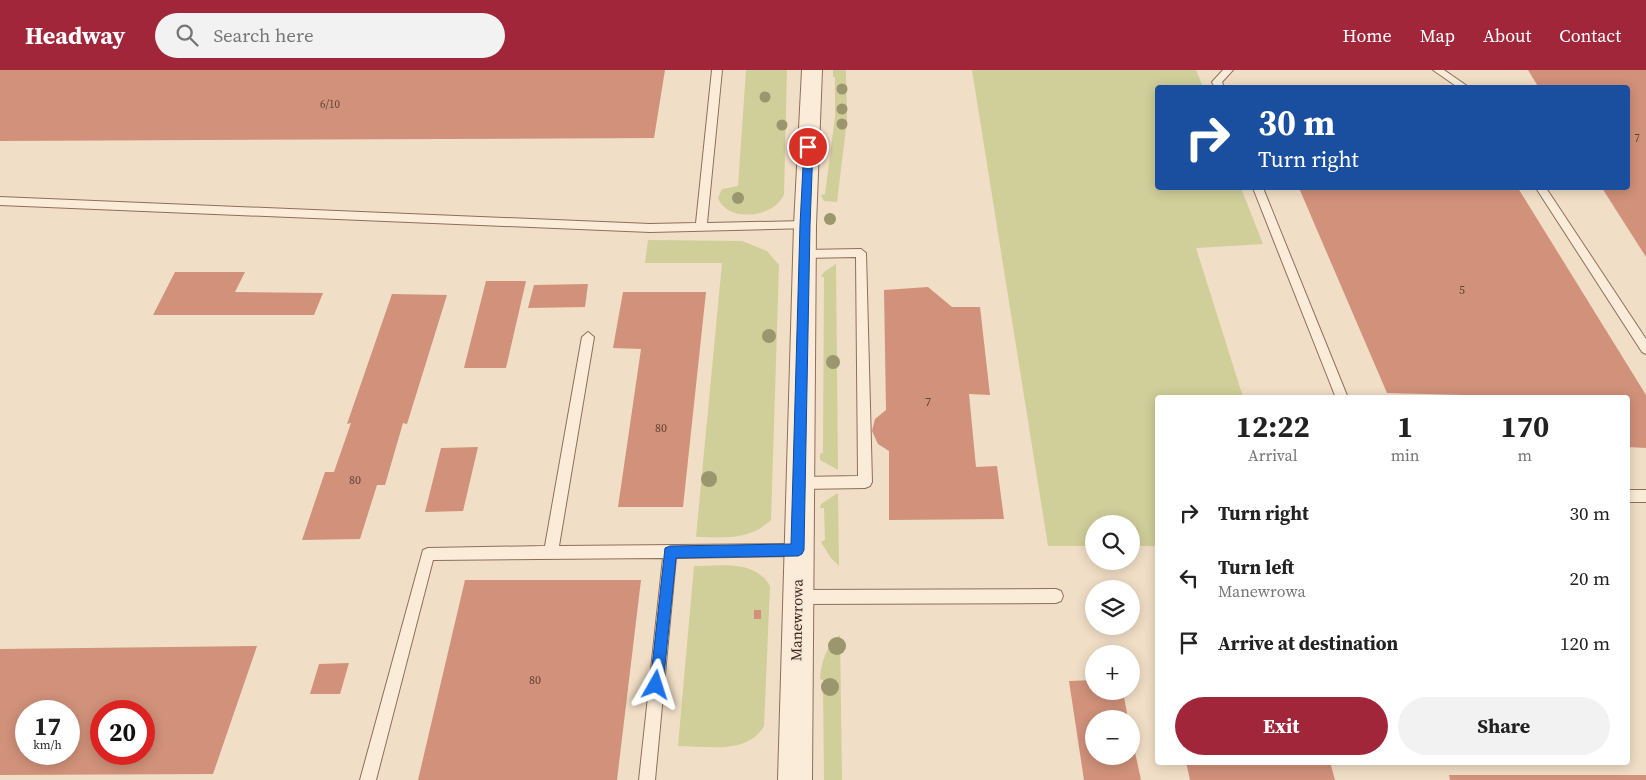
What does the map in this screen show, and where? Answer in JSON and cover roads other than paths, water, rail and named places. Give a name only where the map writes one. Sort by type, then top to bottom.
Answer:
[{"type":"street","name":"Manewrowa","points":[[795,780],[804,254],[812,70]]},
{"type":"lane","points":[[701,227],[717,70]]},
{"type":"lane","points":[[1218,85],[1217,82],[1228,70]]},
{"type":"lane","points":[[1438,70],[1461,85]]},
{"type":"lane","points":[[1259,190],[1341,395]]},
{"type":"lane","points":[[1542,190],[1646,349]]},
{"type":"lane","points":[[0,201],[650,228],[805,225]]},
{"type":"lane","points":[[800,483],[864,482],[861,252],[804,254]]},
{"type":"lane","points":[[551,552],[588,337]]},
{"type":"lane","points":[[1630,496],[1646,496]]},
{"type":"lane","points":[[368,780],[428,554],[798,550]]},
{"type":"lane","points":[[647,780],[670,552]]},
{"type":"lane","points":[[797,597],[1056,596]]}]
